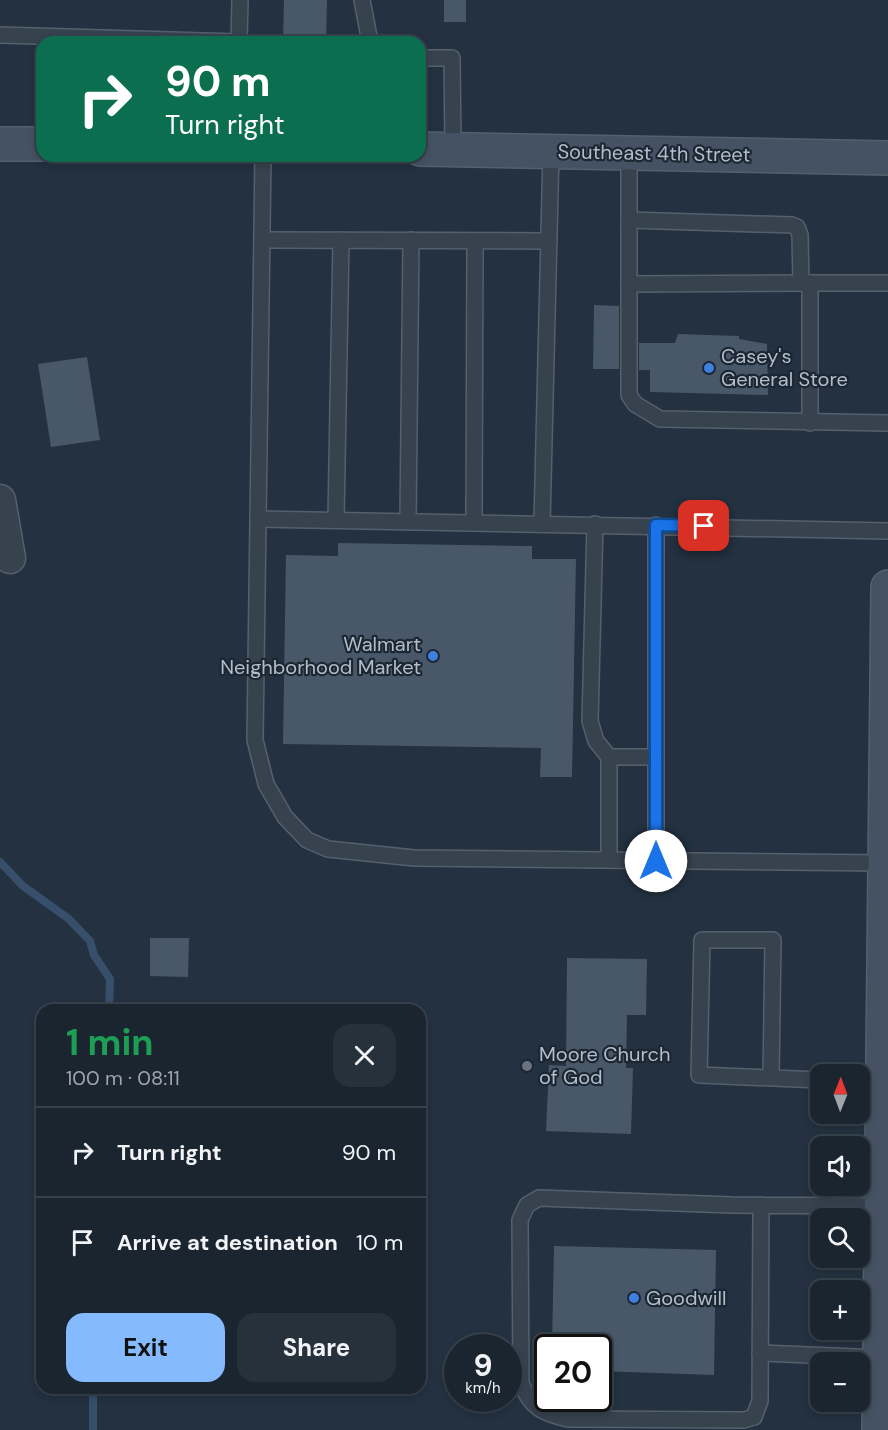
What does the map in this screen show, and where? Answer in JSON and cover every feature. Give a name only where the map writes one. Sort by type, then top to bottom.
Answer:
[{"type":"main road","points":[[0,144],[36,144]]},
{"type":"main road","name":"Southeast 4th Street","points":[[426,149],[888,158]]},
{"type":"main road","points":[[879,1430],[881,1206],[876,1080],[885,968],[884,863],[888,587]]},
{"type":"street","points":[[0,500],[10,558]]},
{"type":"lane","points":[[239,36],[240,0]]},
{"type":"lane","points":[[362,0],[369,36]]},
{"type":"lane","points":[[0,35],[36,36]]},
{"type":"lane","points":[[426,58],[452,58],[453,150]]},
{"type":"lane","points":[[542,524],[551,150]]},
{"type":"lane","points":[[629,152],[629,395],[635,404],[660,419],[888,423]]},
{"type":"lane","points":[[263,162],[255,740],[266,783],[285,817],[307,840],[328,849],[414,858],[884,863]]},
{"type":"lane","points":[[629,220],[792,225],[797,228],[800,235],[806,283],[810,423]]},
{"type":"lane","points":[[262,240],[549,241]]},
{"type":"lane","points":[[336,520],[341,240]]},
{"type":"lane","points":[[408,521],[411,240]]},
{"type":"lane","points":[[474,522],[475,241]]},
{"type":"lane","points":[[629,284],[888,283]]},
{"type":"lane","points":[[258,519],[888,531]]},
{"type":"lane","points":[[595,524],[591,721],[596,741],[609,757],[609,861]]},
{"type":"lane","points":[[656,525],[656,861]]},
{"type":"lane","points":[[609,757],[656,757]]},
{"type":"lane","points":[[771,1078],[773,940],[702,940],[699,1076],[810,1080]]},
{"type":"lane","points":[[761,1205],[760,1401],[754,1417],[744,1420],[568,1419],[547,1414],[528,1400],[521,1383],[520,1220],[527,1205],[539,1198],[761,1205],[881,1206]]},
{"type":"lane","points":[[760,1353],[880,1358]]},
{"type":"building","points":[[284,0],[327,0],[326,36],[283,36]]},
{"type":"building","points":[[444,0],[466,0],[466,22],[444,22]]},
{"type":"building","points":[[594,305],[619,306],[619,369],[593,369]]},
{"type":"building","name":"Casey's General Store","points":[[678,334],[739,336],[739,339],[767,344],[768,395],[650,392],[650,370],[639,370],[639,343],[675,343]]},
{"type":"building","points":[[87,357],[100,440],[51,447],[38,364]]},
{"type":"building","points":[[338,543],[532,546],[532,559],[576,559],[572,777],[540,777],[541,748],[283,744],[286,555],[338,556]]},
{"type":"building","points":[[150,938],[189,938],[188,977],[150,976]]},
{"type":"building","points":[[567,958],[647,959],[646,1015],[627,1015],[626,1068],[633,1068],[631,1134],[546,1131],[549,1065],[566,1066]]},
{"type":"building","name":"Goodwill","points":[[554,1246],[716,1250],[714,1375],[612,1371],[612,1334],[552,1334]]},
{"type":"waterway","points":[[0,862],[23,886],[69,919],[90,941],[94,955],[110,979],[109,1004]]},
{"type":"waterway","points":[[93,1394],[93,1430]]},
{"type":"place","name":"Casey's General Store","points":[[709,368]]},
{"type":"place","name":"Walmart Neighborhood Market","points":[[433,656]]},
{"type":"place","name":"Moore Church of God","points":[[527,1066]]},
{"type":"place","name":"Goodwill","points":[[634,1298]]},
{"type":"route","points":[[656,861],[656,525],[704,526]]}]
